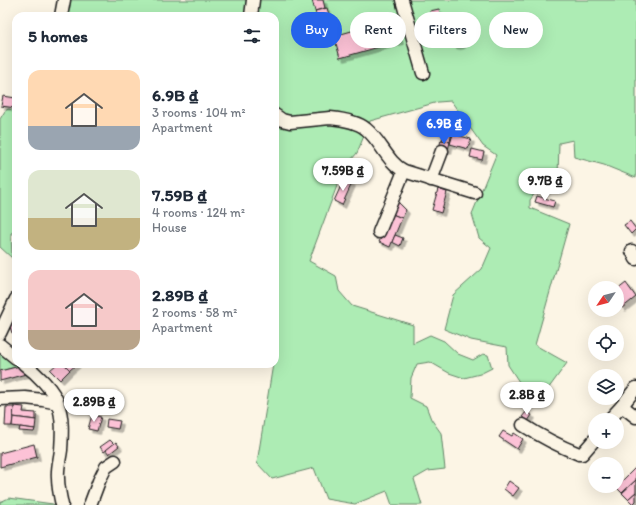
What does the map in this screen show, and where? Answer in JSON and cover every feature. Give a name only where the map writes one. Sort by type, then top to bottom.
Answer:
[{"type":"street","points":[[62,12],[64,0]]},
{"type":"street","points":[[251,12],[253,0]]},
{"type":"street","points":[[402,0],[423,73]]},
{"type":"street","points":[[279,118],[290,122],[330,118],[359,124],[366,128],[398,168],[431,180],[475,193]]},
{"type":"street","points":[[431,180],[442,151]]},
{"type":"street","points":[[379,232],[404,171]]},
{"type":"street","points":[[0,333],[12,308]]},
{"type":"street","points":[[0,345],[12,355]]},
{"type":"street","points":[[28,368],[45,384],[58,403],[62,431],[58,477],[62,505]]},
{"type":"street","points":[[616,413],[636,388]]},
{"type":"street","points":[[0,399],[25,398],[58,403]]},
{"type":"street","points":[[622,406],[636,417]]},
{"type":"street","points":[[523,425],[556,444],[579,454],[582,454],[588,448]]},
{"type":"street","points":[[90,505],[98,481],[106,467],[115,461]]},
{"type":"green space","points":[[66,0],[636,0],[636,178],[604,165],[574,157],[573,140],[559,143],[558,176],[542,183],[530,200],[530,208],[569,224],[535,345],[567,363],[548,389],[523,388],[508,365],[507,347],[471,340],[444,329],[453,295],[482,269],[491,248],[479,238],[472,214],[496,155],[483,146],[451,101],[438,102],[370,121],[357,153],[346,166],[341,175],[309,261],[336,276],[339,291],[352,306],[413,325],[413,343],[430,335],[444,341],[458,354],[473,360],[483,354],[488,355],[492,368],[480,374],[464,378],[449,373],[430,362],[417,364],[411,378],[410,398],[426,406],[431,419],[441,433],[445,469],[428,471],[414,479],[422,505],[392,505],[387,491],[355,504],[326,499],[314,468],[272,479],[257,463],[272,368],[279,368],[279,12],[64,12]]},
{"type":"green space","points":[[8,109],[12,110],[12,258],[0,247],[0,119]]},
{"type":"green space","points":[[0,347],[12,356],[12,368],[0,371]]},
{"type":"green space","points":[[9,498],[54,505],[0,505],[0,502]]},
{"type":"building","points":[[312,0],[323,0],[325,8],[315,11]]},
{"type":"building","points":[[327,8],[328,12],[315,12]]},
{"type":"building","points":[[439,9],[440,12],[430,12]]},
{"type":"building","points":[[350,31],[350,48],[375,48],[340,58],[337,48],[342,48],[342,34]]},
{"type":"building","points":[[3,96],[12,97],[12,107],[1,106]]},
{"type":"building","points":[[446,125],[453,127],[450,142],[442,140]]},
{"type":"building","points":[[453,134],[471,139],[468,149],[450,144]]},
{"type":"building","points":[[441,140],[450,142],[448,150],[439,148]]},
{"type":"building","points":[[472,149],[484,152],[482,160],[470,157]]},
{"type":"building","points":[[344,179],[352,183],[342,205],[334,201]]},
{"type":"building","points":[[438,189],[447,192],[441,213],[432,210]]},
{"type":"building","points":[[537,196],[555,201],[553,207],[535,202]]},
{"type":"building","points":[[397,201],[406,210],[402,218],[392,214]]},
{"type":"building","points":[[392,214],[402,218],[390,247],[379,242]]},
{"type":"building","points":[[630,221],[636,229],[631,234],[624,225]]},
{"type":"building","points":[[395,235],[403,238],[400,246],[392,242]]},
{"type":"building","points":[[626,283],[636,297],[624,306],[624,285]]},
{"type":"building","points":[[12,322],[12,333],[9,323]]},
{"type":"building","points":[[12,368],[25,368],[26,374],[0,381],[0,371]]},
{"type":"building","points":[[52,368],[68,368],[70,370],[60,380],[50,370]]},
{"type":"building","points":[[14,406],[24,407],[23,412],[36,413],[36,420],[13,417]]},
{"type":"building","points":[[6,407],[14,407],[12,426],[5,426]]},
{"type":"building","points":[[526,412],[532,415],[528,421],[522,417]]},
{"type":"building","points":[[92,415],[101,417],[97,431],[88,429]]},
{"type":"building","points":[[13,417],[36,420],[35,429],[12,426]]},
{"type":"building","points":[[107,419],[120,421],[118,429],[106,427]]},
{"type":"building","points":[[20,427],[35,429],[34,432],[19,431]]},
{"type":"building","points":[[503,431],[512,436],[514,433],[523,439],[517,449],[499,437]]},
{"type":"building","points":[[110,440],[114,444],[104,452],[100,447]]},
{"type":"building","points":[[116,442],[119,446],[109,454],[106,450]]},
{"type":"building","points":[[34,444],[37,457],[0,467],[0,453]]},
{"type":"building","points":[[636,467],[636,480],[624,491],[624,479]]},
{"type":"building","points":[[636,480],[636,492],[628,499],[622,493],[624,493],[624,491]]},
{"type":"building","points":[[509,481],[519,488],[513,496],[504,489]]},
{"type":"building","points":[[636,492],[636,501],[633,504],[628,499]]}]
